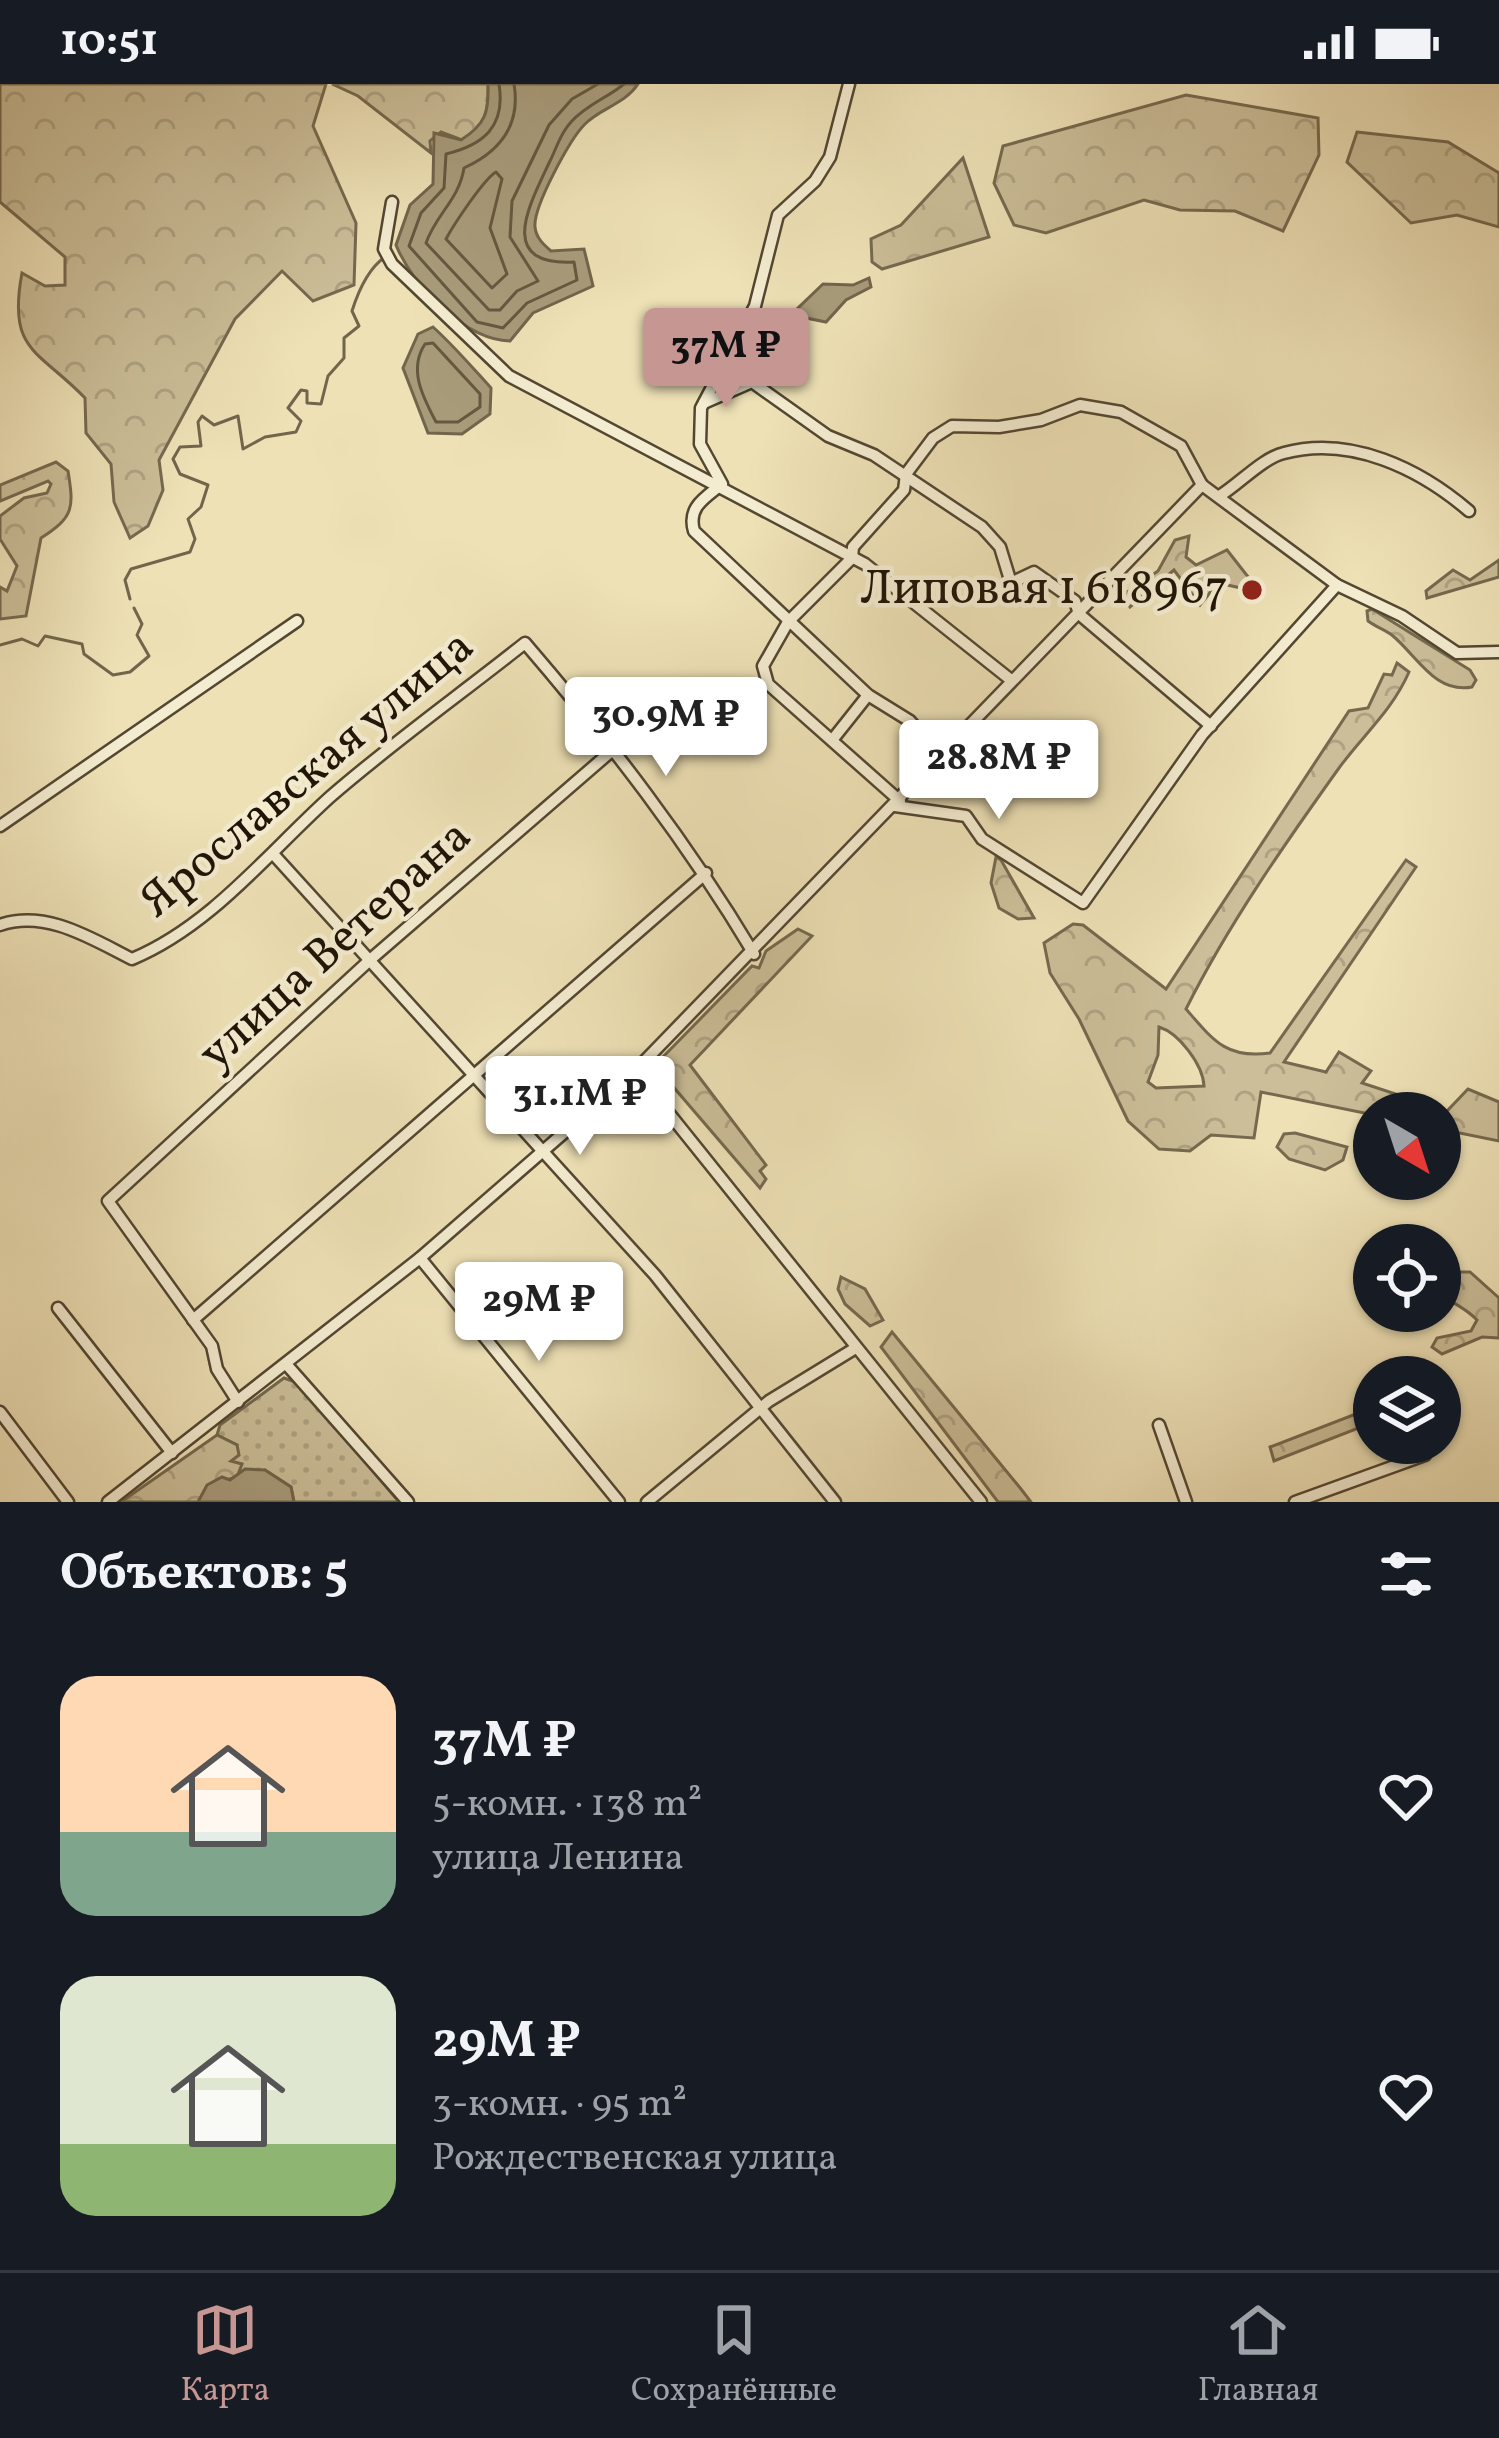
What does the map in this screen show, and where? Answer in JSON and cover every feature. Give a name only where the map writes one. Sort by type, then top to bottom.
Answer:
[{"type":"street","points":[[722,484],[700,444],[697,425],[755,306],[778,215],[815,181],[830,157],[849,84]]},
{"type":"street","points":[[392,202],[384,249],[392,264],[508,376],[722,484],[852,558],[1011,680]]},
{"type":"street","points":[[704,404],[752,382],[828,436],[874,455],[905,480],[982,527],[1000,547],[1011,583],[1034,572],[1075,601],[1079,614],[1211,725]]},
{"type":"street","points":[[1336,585],[1211,725],[1083,903],[982,839],[966,816],[897,804],[768,684],[763,666],[788,622],[852,558],[854,548],[904,490],[905,480],[933,438],[952,426],[999,428],[1041,420],[1080,405],[1121,412],[1181,446],[1202,485],[1336,585],[1402,616],[1457,653],[1499,652]]},
{"type":"street","points":[[1221,495],[1279,454],[1336,449],[1389,459],[1469,511]]},
{"type":"street","points":[[722,484],[696,505],[691,519],[694,532],[868,695],[910,721],[941,755]]},
{"type":"street","points":[[108,1502],[419,1258],[635,1071],[754,954],[1202,485]]},
{"type":"street","points":[[0,826],[297,621]]},
{"type":"street","name":"Ярославская улица","points":[[0,926],[18,919],[59,925],[132,959],[159,948],[275,856],[329,799],[525,643],[615,748]]},
{"type":"street","points":[[832,739],[868,695]]},
{"type":"street","points":[[615,748],[706,873],[754,954]]},
{"type":"street","name":"улица Ветерана","points":[[193,1320],[108,1201],[371,959],[615,748]]},
{"type":"street","points":[[275,856],[655,1275],[835,1502]]},
{"type":"street","points":[[238,1402],[193,1320],[706,873]]},
{"type":"street","points":[[635,1071],[981,1502]]},
{"type":"street","points":[[419,1258],[620,1502]]},
{"type":"street","points":[[58,1308],[172,1453]]},
{"type":"street","points":[[647,1502],[761,1408],[854,1349]]},
{"type":"street","points":[[287,1365],[408,1502]]},
{"type":"street","points":[[0,1412],[68,1502]]},
{"type":"street","points":[[1159,1425],[1186,1502]]},
{"type":"street","points":[[1295,1502],[1401,1464]]},
{"type":"green space","points":[[0,84],[326,84],[313,126],[356,223],[354,285],[313,301],[282,271],[235,319],[159,460],[163,490],[148,526],[130,538],[114,502],[111,464],[86,433],[85,398],[23,335],[19,319],[22,273],[45,286],[65,285],[65,257],[0,202]]},
{"type":"green space","points":[[332,84],[488,84],[488,102],[481,123],[470,134],[462,140],[441,132],[430,141],[431,153],[358,96]]},
{"type":"green space","points":[[1186,95],[1318,118],[1319,155],[1283,231],[1235,211],[1180,210],[1144,200],[1046,233],[1014,225],[994,183],[1003,146]]},
{"type":"green space","points":[[1357,132],[1448,142],[1499,173],[1499,227],[1457,215],[1411,223],[1347,162]]},
{"type":"green space","points":[[963,158],[989,237],[882,269],[872,262],[871,239],[901,225]]},
{"type":"green space","points":[[56,462],[68,471],[69,510],[41,538],[26,616],[0,619],[0,587],[7,591],[17,566],[0,539],[0,516],[24,498],[47,493],[51,484],[48,481],[0,501],[0,485]]},
{"type":"green space","points":[[1189,536],[1186,557],[1196,565],[1227,550],[1249,578],[1241,588],[1218,583],[1200,605],[1174,570],[1130,607],[1123,595],[1158,571],[1175,540]]},
{"type":"green space","points":[[1499,560],[1499,577],[1427,598],[1426,591],[1453,570],[1470,580]]},
{"type":"green space","points":[[1372,609],[1470,670],[1476,680],[1472,687],[1447,685],[1428,672],[1393,636],[1368,621],[1367,611]]},
{"type":"green space","points":[[1397,663],[1409,672],[1258,886],[1186,1009],[1231,1050],[1270,1053],[1406,860],[1416,867],[1284,1062],[1326,1072],[1339,1052],[1371,1071],[1362,1083],[1389,1092],[1353,1092],[1353,1111],[1261,1092],[1254,1138],[1211,1135],[1190,1151],[1159,1149],[1128,1121],[1079,1019],[1050,973],[1044,943],[1073,924],[1083,925],[1166,989],[1349,711],[1368,708],[1384,674],[1392,675]],"holes":[[[1159,1027],[1182,1043],[1195,1060],[1204,1086],[1156,1088],[1148,1082],[1158,1055]]]},
{"type":"green space","points":[[996,857],[1034,918],[1018,919],[999,908],[991,883]]},
{"type":"green space","points":[[798,929],[812,936],[690,1065],[766,1165],[760,1171],[766,1179],[760,1188],[658,1069],[660,1060],[752,966],[759,968],[766,951]]},
{"type":"green space","points":[[1468,1089],[1499,1102],[1499,1141],[1461,1133],[1461,1096]]},
{"type":"green space","points":[[1284,1134],[1347,1147],[1343,1160],[1325,1170],[1289,1159],[1277,1147]]},
{"type":"green space","points":[[1461,1272],[1470,1272],[1499,1298],[1499,1338],[1482,1337],[1442,1354],[1432,1347],[1437,1338],[1471,1331],[1477,1320],[1461,1308]]},
{"type":"green space","points":[[841,1277],[865,1289],[883,1320],[870,1326],[845,1304],[838,1289]]},
{"type":"green space","points":[[892,1332],[1031,1502],[998,1502],[881,1347]]},
{"type":"green space","points":[[284,1378],[298,1383],[399,1502],[294,1502],[291,1487],[265,1470],[237,1477],[241,1464],[230,1462],[237,1445],[217,1435],[220,1425]]},
{"type":"green space","points":[[1353,1415],[1353,1430],[1274,1461],[1270,1447]]},
{"type":"green space","points":[[217,1435],[237,1445],[239,1455],[231,1461],[242,1464],[237,1477],[208,1485],[198,1502],[121,1502]]},
{"type":"water","points":[[488,84],[638,84],[578,132],[536,217],[537,235],[551,251],[584,249],[593,286],[533,313],[510,341],[476,331],[443,308],[415,278],[396,245],[410,205],[433,184],[434,133],[461,140],[476,128],[486,110]]},
{"type":"water","points":[[869,278],[871,287],[846,300],[826,322],[796,316],[796,310],[823,284],[853,285]]},
{"type":"water","points":[[433,327],[491,388],[490,414],[462,434],[428,433],[403,368],[418,334]]},
{"type":"water","points":[[245,1469],[265,1470],[291,1487],[294,1502],[198,1502],[207,1485],[222,1477],[230,1480]]},
{"type":"waterway","points":[[130,599],[125,580],[131,569],[190,552],[195,539],[188,519],[201,507],[208,485],[180,474],[173,459],[180,447],[201,446],[198,422],[202,416],[214,425],[238,416],[243,449],[265,437],[296,432],[301,421],[288,408],[301,390],[307,391],[307,403],[321,404],[328,376],[344,358],[344,338],[359,326],[352,311],[357,296],[385,257]]},
{"type":"waterway","points":[[0,645],[22,639],[38,646],[45,636],[82,644],[84,654],[113,675],[130,672],[149,656],[137,635],[142,624],[134,608]]},
{"type":"place","name":"Липовая 1 618967","points":[[1252,590]]}]
